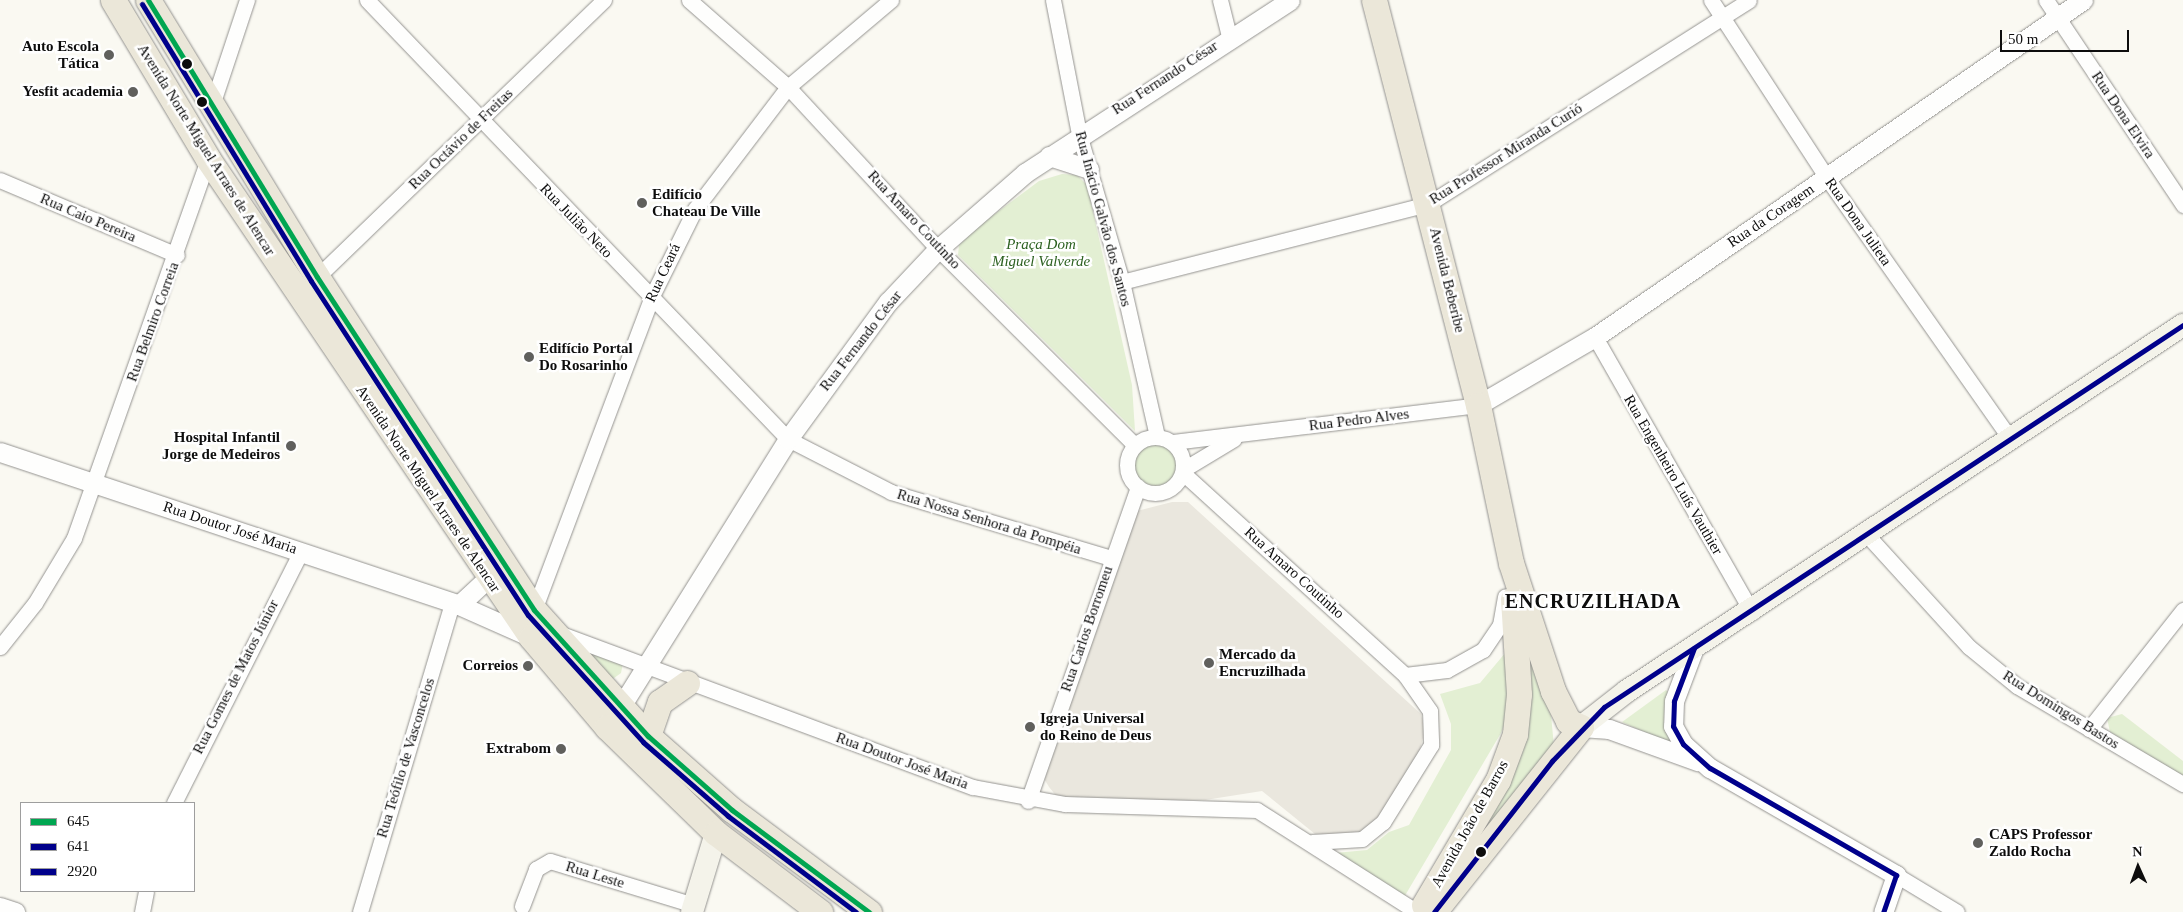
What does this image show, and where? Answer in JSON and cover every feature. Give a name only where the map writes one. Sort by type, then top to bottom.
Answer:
[{"type":"main road","name":"Avenida Norte Miguel Arraes de Alencar","points":[[113,0],[208,159],[488,579],[541,634],[716,833],[820,912]]},
{"type":"main road","name":"Avenida Norte Miguel Arraes de Alencar","points":[[148,0],[213,102],[317,277],[534,610],[541,634]]},
{"type":"main road","name":"Avenida Beberibe","points":[[1374,0],[1428,204],[1478,405],[1511,562],[1552,691],[1568,721],[1581,727]]},
{"type":"main road","points":[[1581,727],[1694,648],[1868,536],[2183,325]]},
{"type":"main road","name":"Avenida Beberibe","points":[[1511,562],[1519,694],[1515,734]]},
{"type":"main road","points":[[648,736],[660,702],[688,682]]},
{"type":"main road","name":"Avenida Norte Miguel Arraes de Alencar","points":[[614,718],[648,736],[732,810],[869,912]]},
{"type":"main road","name":"Avenida João de Barros","points":[[1431,911],[1581,727]]},
{"type":"main road","name":"Avenida João de Barros","points":[[1431,911],[1498,780],[1515,734]]},
{"type":"main road","points":[[693,908],[716,833]]},
{"type":"street","points":[[213,102],[247,0]]},
{"type":"street","name":"Rua Julião Neto","points":[[367,0],[480,121],[788,439]]},
{"type":"street","name":"Rua Octávio de Freitas","points":[[317,277],[604,0]]},
{"type":"street","name":"Rua Amaro Coutinho","points":[[689,0],[788,86],[938,249],[1135,445]]},
{"type":"street","name":"Rua Ceará","points":[[534,610],[651,298],[695,209],[788,86],[891,0]]},
{"type":"street","name":"Rua Inácio Galvão dos Santos","points":[[1053,0],[1080,134],[1122,282],[1158,436]]},
{"type":"street","points":[[1220,0],[1229,37]]},
{"type":"street","name":"Rua Fernando César","points":[[614,718],[788,439],[888,302],[938,249],[1049,156],[1229,37],[1290,0]]},
{"type":"street","name":"Rua Dona Julieta","points":[[1711,0],[1827,178],[2011,440]]},
{"type":"street","name":"Rua Professor Miranda Curió","points":[[1122,282],[1428,204],[1749,0]]},
{"type":"street","name":"Rua Dona Elvira","points":[[2046,0],[2183,204]]},
{"type":"street","name":"Rua da Coragem","points":[[1478,405],[1595,337],[2083,0]]},
{"type":"street","points":[[1049,156],[1090,169]]},
{"type":"street","name":"Rua Belmiro Correia","points":[[0,647],[54,573],[96,484],[177,255],[208,159]]},
{"type":"street","name":"Rua Caio Pereira","points":[[0,180],[177,255]]},
{"type":"street","name":"Rua Engenheiro Luís Vauthier","points":[[1595,337],[1752,612]]},
{"type":"street","name":"Rua Pedro Alves","points":[[1173,442],[1239,436],[1478,405]]},
{"type":"street","points":[[1158,436],[1173,442],[1182,456],[1183,471],[1164,492],[1138,487],[1127,462],[1135,445],[1158,436]]},
{"type":"street","name":"Rua Pedro Alves","points":[[1183,471],[1239,436]]},
{"type":"street","name":"Rua Nossa Senhora da Pompéia","points":[[788,439],[891,492],[1111,558]]},
{"type":"street","name":"Rua Doutor José Maria","points":[[0,452],[541,634],[646,667],[973,787],[1028,801],[1138,807],[1230,806],[1267,814],[1431,911]]},
{"type":"street","name":"Rua Amaro Coutinho","points":[[1183,471],[1405,675],[1430,711],[1431,745],[1384,822],[1370,834],[1351,841],[1312,842]]},
{"type":"street","name":"Rua Carlos Borromeu","points":[[1028,801],[1111,558],[1138,487]]},
{"type":"street","name":"Rua Domingos Bastos","points":[[1868,536],[1969,647],[2017,686],[2183,784]]},
{"type":"street","name":"Rua Gomes de Matos Júnior","points":[[175,802],[301,552]]},
{"type":"street","points":[[1405,675],[1447,670],[1483,650],[1500,625],[1511,562]]},
{"type":"street","points":[[456,604],[488,579]]},
{"type":"street","name":"Rua Teófilo de Vasconcelos","points":[[360,912],[456,604]]},
{"type":"street","points":[[2089,728],[2183,610]]},
{"type":"street","points":[[1694,648],[1677,688],[1672,720],[1683,744],[1703,763]]},
{"type":"street","points":[[1581,727],[1609,729],[1703,763],[1957,912]]},
{"type":"street","name":"Rua Leste","points":[[522,906],[536,869],[550,861],[693,908]]},
{"type":"street","points":[[1883,912],[1896,875]]},
{"type":"street","points":[[142,912],[146,892]]},
{"type":"street","points":[[0,906],[15,912]]},
{"type":"green space","name":"Praça Dom Miguel Valverde","points":[[1062,174],[1077,175],[1087,185],[1132,385],[1135,431],[958,255],[959,245],[980,225],[1039,181]]},
{"type":"green space","points":[[1155,436],[1166,438],[1175,444],[1181,453],[1183,464],[1181,475],[1175,484],[1166,490],[1155,492],[1144,490],[1135,484],[1129,475],[1127,464],[1129,453],[1135,444],[1144,438]]},
{"type":"green space","points":[[578,644],[623,663],[621,673],[610,681]]},
{"type":"green space","points":[[1506,652],[1508,717],[1501,733],[1403,899],[1335,853],[1367,850],[1389,832],[1409,825],[1451,750],[1451,724],[1440,694],[1480,683]]},
{"type":"green space","points":[[1531,654],[1551,715],[1554,747],[1454,868]]},
{"type":"green space","points":[[1666,690],[1668,692],[1673,745],[1622,722]]},
{"type":"green space","points":[[2122,714],[2183,761],[2183,779],[2110,732],[2107,718]]},
{"type":"shaded area","points":[[1172,502],[1188,502],[1421,714],[1425,730],[1417,761],[1372,827],[1354,835],[1315,834],[1262,791],[1205,800],[1144,802],[1058,798],[1049,787],[1039,770],[1137,511]]},
{"type":"transit line","name":"645","points":[[148,0],[317,277],[534,610],[648,736],[732,810],[869,912]]},
{"type":"transit line","name":"641","points":[[142,4],[311,281],[528,615],[643,742],[728,816],[856,912]]},
{"type":"transit line","name":"2920","points":[[1434,912],[1552,761],[1604,707],[2183,325]]},
{"type":"transit line","name":"2920","points":[[1694,648],[1674,701],[1673,726],[1683,744],[1710,768],[1896,875],[1883,912]]},
{"type":"place","name":"Auto Escola Tática","points":[[109,55]]},
{"type":"place","name":"Yesfit academia","points":[[133,92]]},
{"type":"place","name":"Edifício Chateau De Ville","points":[[642,203]]},
{"type":"place","name":"Edifício Portal Do Rosarinho","points":[[529,357]]},
{"type":"place","name":"Hospital Infantil Jorge de Medeiros","points":[[291,446]]},
{"type":"place","name":"Mercado da Encruzilhada","points":[[1209,663]]},
{"type":"place","name":"Correios","points":[[528,666]]},
{"type":"place","name":"Igreja Universal do Reino de Deus","points":[[1030,727]]},
{"type":"place","name":"Extrabom","points":[[561,749]]},
{"type":"place","name":"CAPS Professor Zaldo Rocha","points":[[1978,843]]},
{"type":"district","name":"ENCRUZILHADA","points":[[1593,601]]}]
